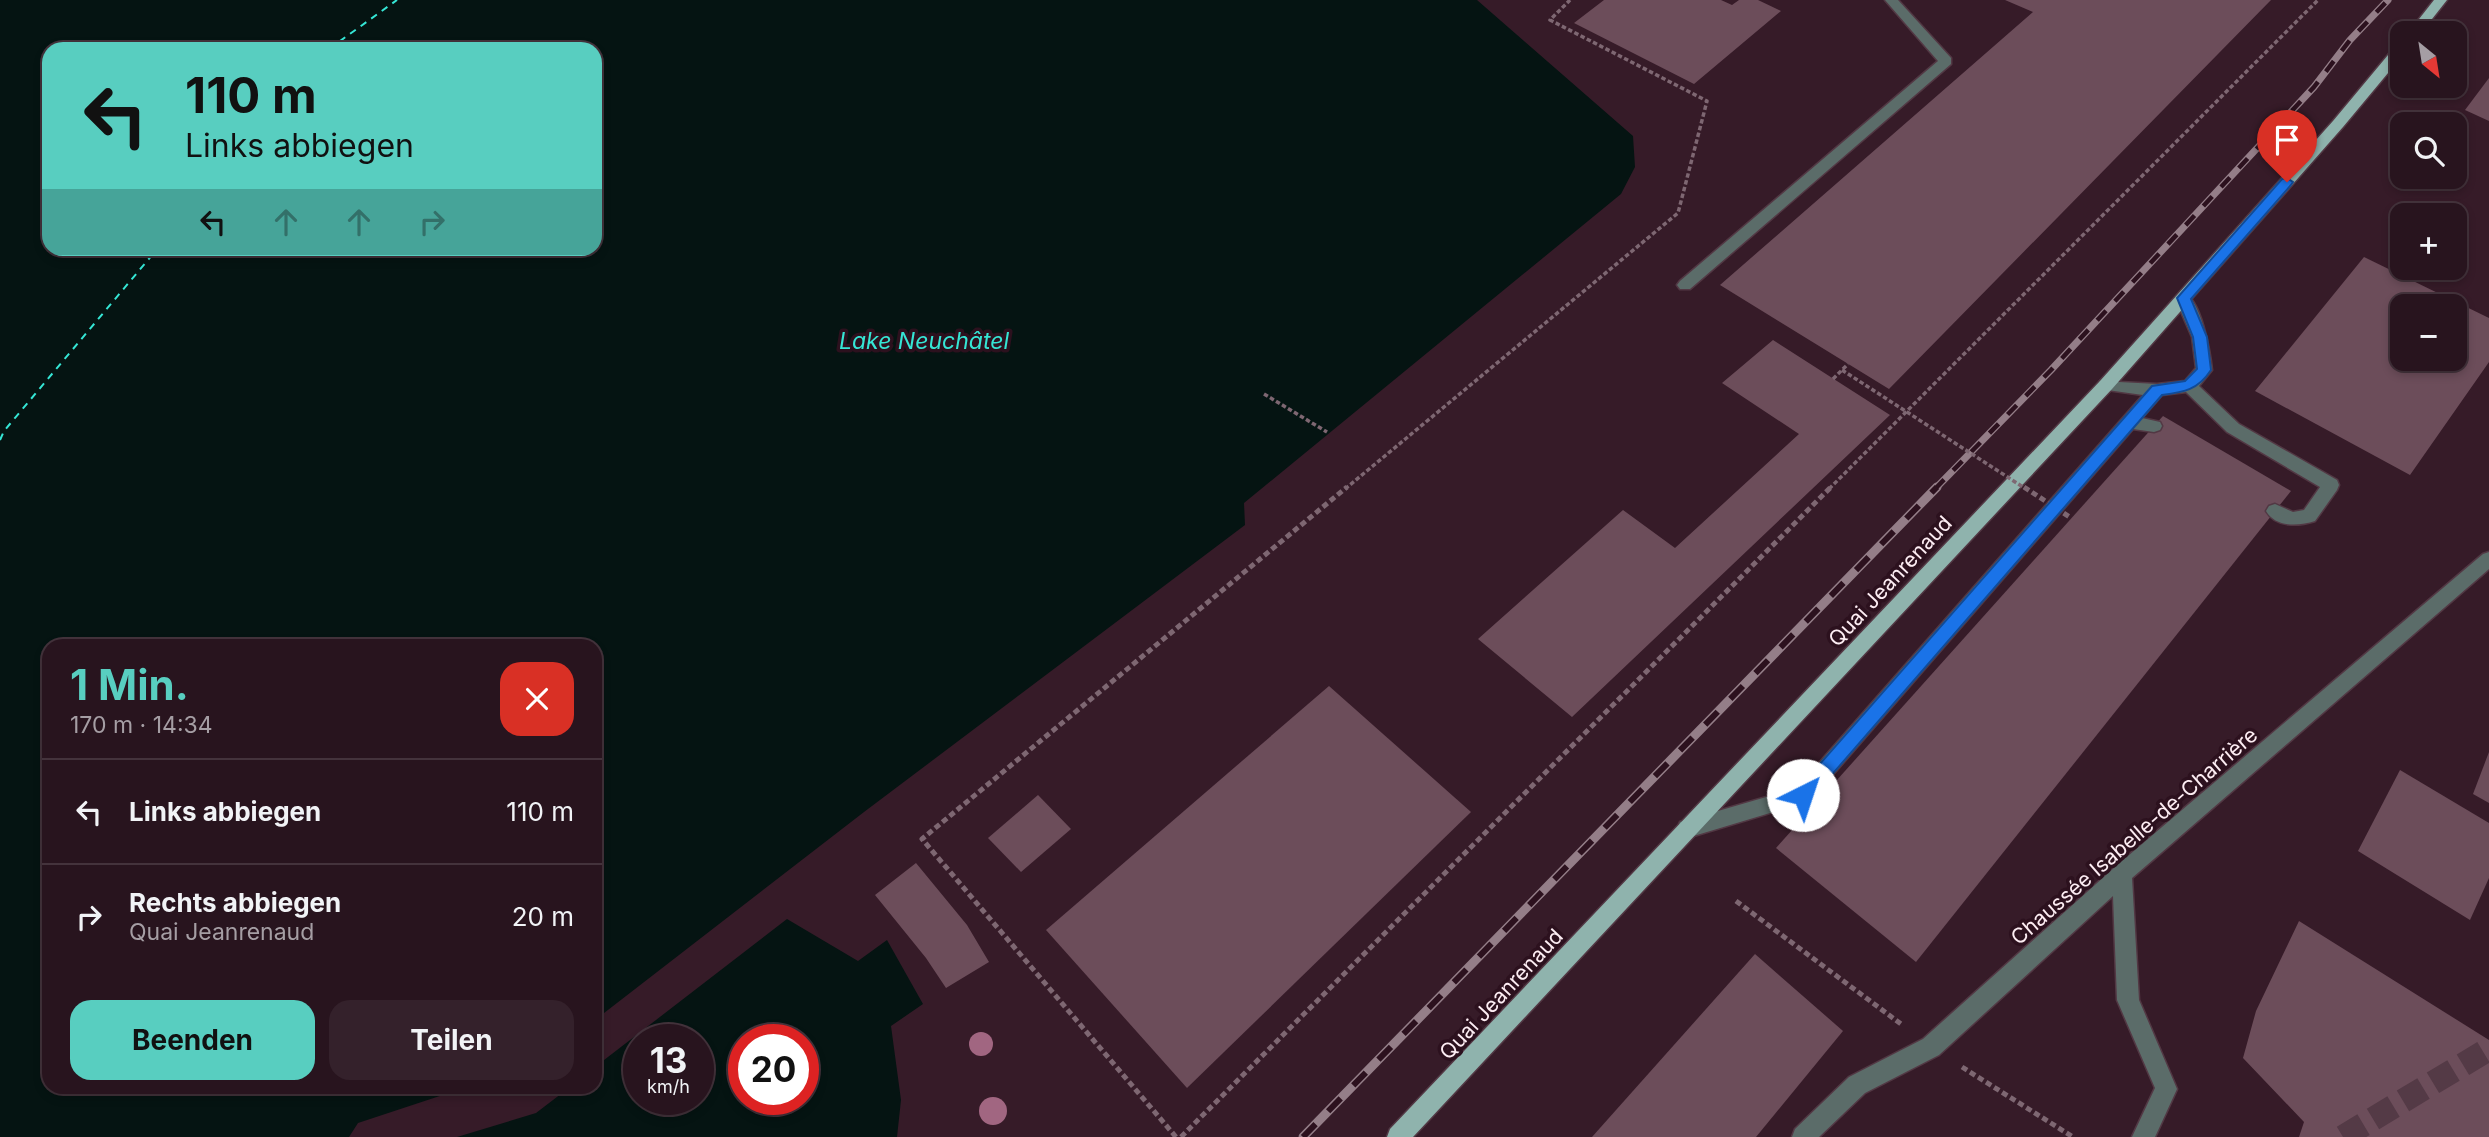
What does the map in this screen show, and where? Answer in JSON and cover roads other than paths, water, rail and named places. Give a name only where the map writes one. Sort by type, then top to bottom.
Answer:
[{"type":"main road","points":[[2424,21],[2441,0]]},
{"type":"main road","name":"Quai Jeanrenaud","points":[[1398,1137],[2106,385],[2390,62]]},
{"type":"street","points":[[1685,285],[1947,61],[1891,0]]},
{"type":"street","points":[[2106,385],[2157,390],[2189,386],[2204,370],[2200,337],[2183,298]]},
{"type":"street","points":[[2189,386],[2233,428],[2330,485],[2309,516],[2292,519],[2275,511]]},
{"type":"street","points":[[1688,830],[1803,795],[2157,390]]},
{"type":"street","points":[[2130,422],[2154,426]]},
{"type":"street","name":"Chaussée Isabelle-de-Charrière","points":[[1803,1137],[1857,1085],[1931,1047],[2122,874],[2489,559]]},
{"type":"street","points":[[2122,874],[2128,1000],[2166,1089],[2143,1137]]},
{"type":"water","name":"Lake Neuchâtel","points":[[0,0],[1477,0],[1633,136],[1635,167],[1621,194],[1244,503],[1245,525],[864,812],[602,1015],[602,639],[42,639],[42,1094],[446,1094],[358,1123],[349,1137],[0,1137]]},
{"type":"water","points":[[787,919],[858,961],[887,940],[923,1004],[891,1026],[901,1100],[897,1137],[457,1137],[536,1113],[561,1094],[602,1094],[602,1062],[623,1045],[623,1115],[714,1115],[714,1024],[651,1024]]},
{"type":"tunnel","points":[[2343,1137],[2489,1049]]},
{"type":"railway","points":[[1935,489],[2051,370],[2314,87],[2350,40],[2388,0]]},
{"type":"railway","points":[[1303,1137],[1937,487]]}]
